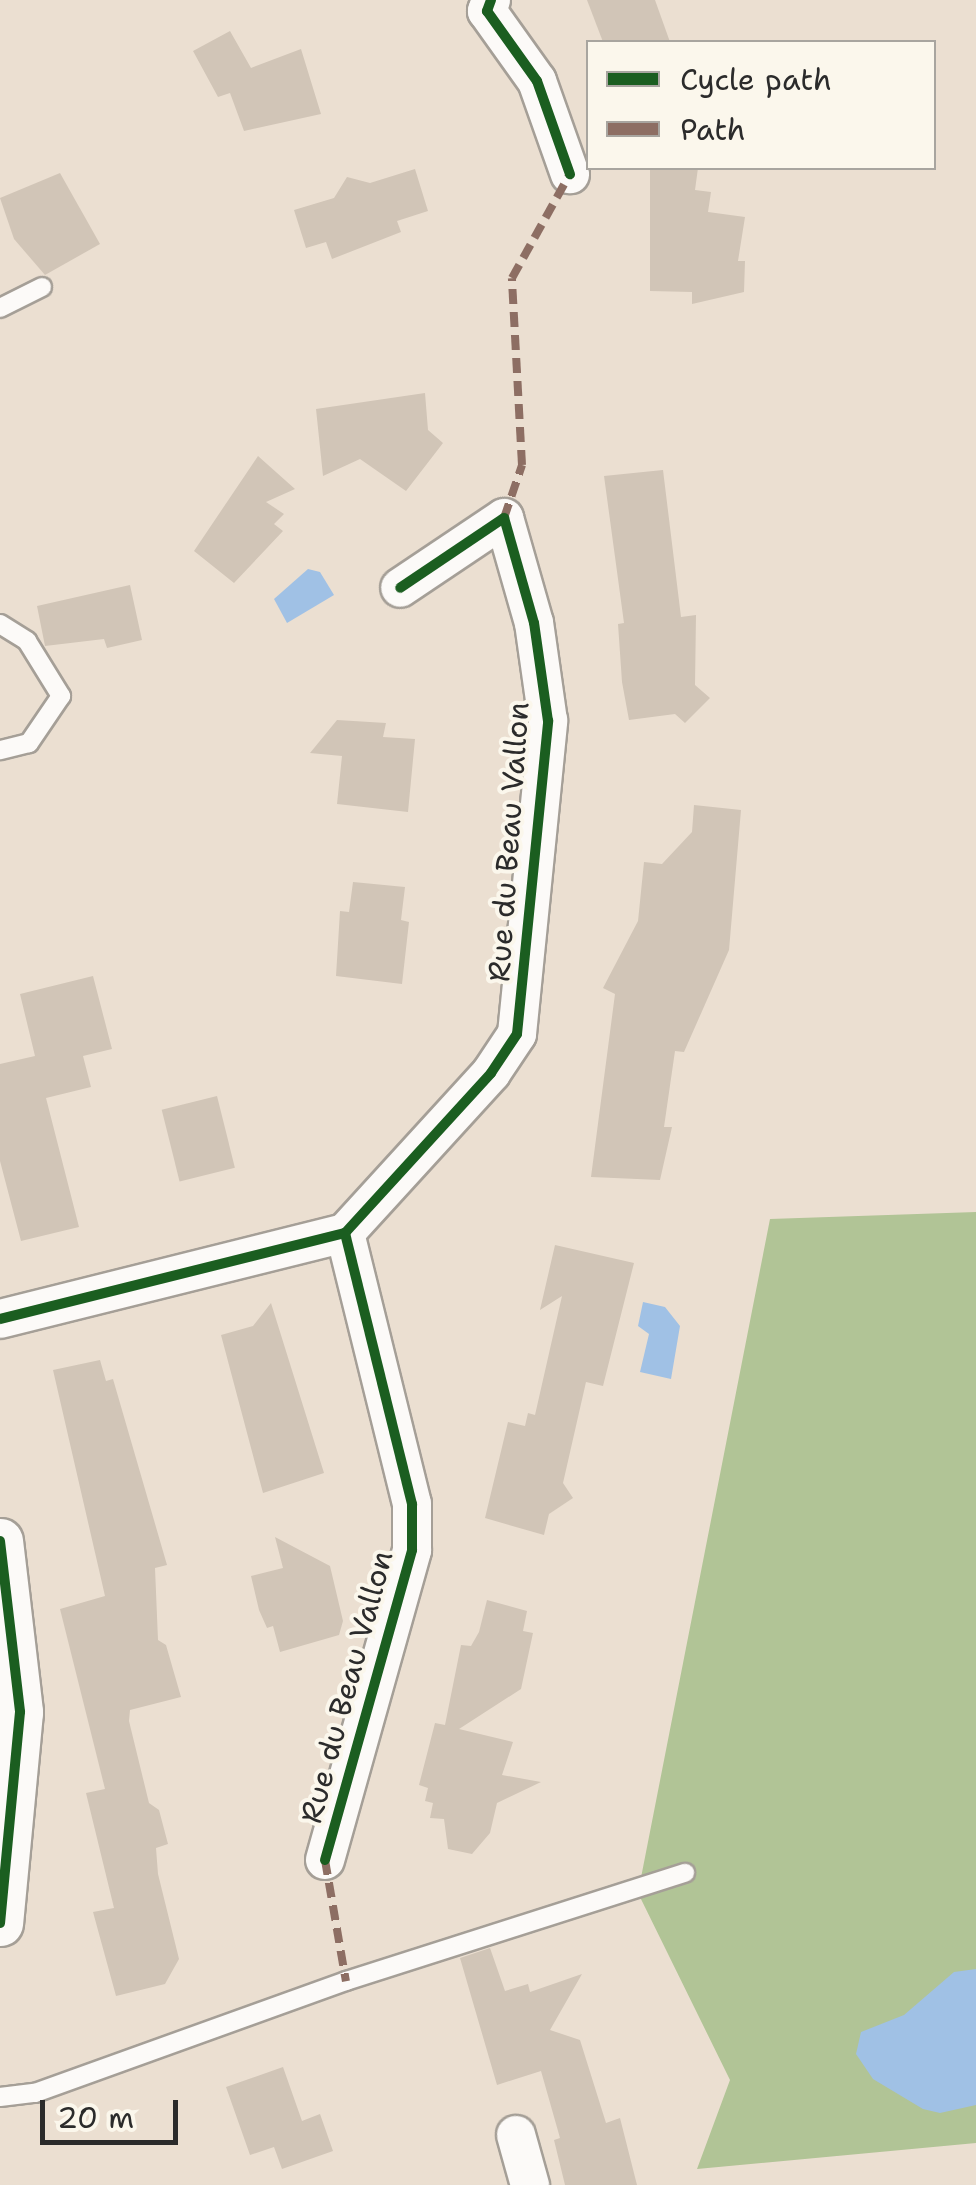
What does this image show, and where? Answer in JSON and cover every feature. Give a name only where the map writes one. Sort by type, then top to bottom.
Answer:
[{"type":"street","points":[[491,0],[487,11],[537,81],[570,174]]},
{"type":"street","name":"Rue du Beau Vallon","points":[[325,1860],[412,1550],[412,1504],[345,1233],[491,1073],[517,1034],[546,760],[546,694],[534,623],[504,518],[400,588]]},
{"type":"street","points":[[0,1320],[345,1233]]},
{"type":"street","points":[[0,1541],[20,1712],[0,1923]]},
{"type":"street","points":[[516,2135],[530,2185]]},
{"type":"lane","points":[[0,308],[42,287]]},
{"type":"lane","points":[[0,624],[27,641],[60,696],[28,744],[0,750]]},
{"type":"lane","points":[[0,2097],[35,2093],[346,1980],[685,1874]]},
{"type":"green space","points":[[976,1212],[976,2143],[697,2169],[730,2080],[638,1893],[770,1219]]},
{"type":"water","points":[[308,569],[320,572],[334,595],[287,623],[274,599]]},
{"type":"water","points":[[643,1302],[665,1307],[680,1326],[671,1379],[640,1372],[649,1334],[638,1326]]},
{"type":"water","points":[[976,1969],[976,2105],[940,2113],[923,2109],[873,2079],[856,2054],[861,2032],[904,2015],[954,1972]]},
{"type":"building","points":[[587,0],[655,0],[669,40],[602,40]]},
{"type":"building","points":[[230,31],[251,68],[301,49],[321,114],[244,131],[230,93],[218,97],[193,51]]},
{"type":"building","points":[[415,169],[428,211],[397,221],[401,232],[332,259],[326,242],[306,248],[294,210],[334,198],[347,177],[370,183]]},
{"type":"building","points":[[650,170],[698,170],[695,190],[711,192],[708,212],[745,217],[738,261],[745,261],[744,292],[692,304],[692,292],[650,291]]},
{"type":"building","points":[[60,173],[100,244],[45,275],[14,239],[0,198]]},
{"type":"building","points":[[425,393],[428,430],[443,443],[406,491],[360,459],[323,476],[316,409]]},
{"type":"building","points":[[258,456],[295,489],[266,502],[284,514],[274,524],[283,531],[234,583],[194,551]]},
{"type":"building","points":[[663,470],[681,617],[696,615],[695,685],[710,698],[685,723],[675,714],[629,720],[618,624],[624,623],[604,476]]},
{"type":"building","points":[[130,585],[142,640],[107,648],[104,639],[45,646],[37,606]]},
{"type":"building","points":[[337,720],[386,723],[383,737],[415,739],[408,812],[337,804],[342,756],[310,753]]},
{"type":"building","points":[[694,805],[741,810],[729,950],[684,1052],[675,1051],[664,1127],[672,1127],[660,1180],[591,1177],[615,994],[603,988],[638,921],[644,862],[662,864],[692,832]]},
{"type":"building","points":[[353,882],[405,887],[401,920],[409,922],[402,984],[336,976],[340,911],[349,912]]},
{"type":"building","points":[[93,976],[112,1049],[83,1056],[91,1087],[46,1098],[79,1227],[21,1241],[0,1161],[0,1064],[35,1056],[20,994]]},
{"type":"building","points":[[217,1096],[235,1168],[180,1182],[162,1110]]},
{"type":"building","points":[[555,1245],[634,1263],[603,1386],[586,1382],[563,1483],[573,1498],[549,1514],[544,1535],[485,1518],[508,1422],[525,1426],[528,1413],[535,1415],[562,1296],[540,1310]]},
{"type":"building","points":[[271,1303],[324,1473],[263,1493],[221,1335],[253,1326]]},
{"type":"building","points":[[100,1360],[106,1381],[113,1379],[167,1565],[155,1568],[158,1640],[166,1645],[181,1697],[130,1710],[129,1721],[149,1803],[159,1810],[168,1844],[156,1848],[158,1874],[179,1959],[165,1984],[116,1996],[93,1912],[114,1908],[86,1793],[105,1789],[60,1609],[105,1596],[53,1370]]},
{"type":"building","points":[[275,1537],[330,1566],[343,1621],[339,1635],[280,1652],[273,1626],[267,1628],[259,1610],[251,1576],[283,1568]]},
{"type":"building","points":[[487,1600],[527,1611],[523,1631],[533,1633],[521,1689],[459,1729],[513,1742],[502,1775],[541,1782],[497,1803],[490,1833],[472,1854],[448,1849],[444,1819],[430,1818],[433,1803],[425,1801],[428,1788],[419,1785],[435,1723],[445,1725],[461,1645],[471,1646]]},
{"type":"building","points":[[490,1948],[505,1991],[528,1984],[530,1992],[582,1974],[550,2030],[580,2040],[606,2123],[620,2118],[637,2185],[565,2185],[554,2140],[560,2138],[541,2071],[497,2085],[460,1958]]},
{"type":"building","points":[[283,2067],[302,2121],[320,2114],[333,2151],[282,2169],[274,2147],[250,2155],[226,2087]]},
{"type":"marked path","points":[[504,518],[522,465],[512,278],[570,174]]},
{"type":"marked path","points":[[325,1860],[346,1981]]},
{"type":"cycle path","points":[[491,0],[487,11],[537,81],[570,174]]},
{"type":"cycle path","points":[[0,1319],[345,1233],[491,1073],[517,1034],[548,721],[534,623],[504,518],[400,588]]},
{"type":"cycle path","points":[[325,1860],[412,1550],[412,1504],[345,1233]]},
{"type":"cycle path","points":[[0,1541],[20,1712],[0,1923]]}]
